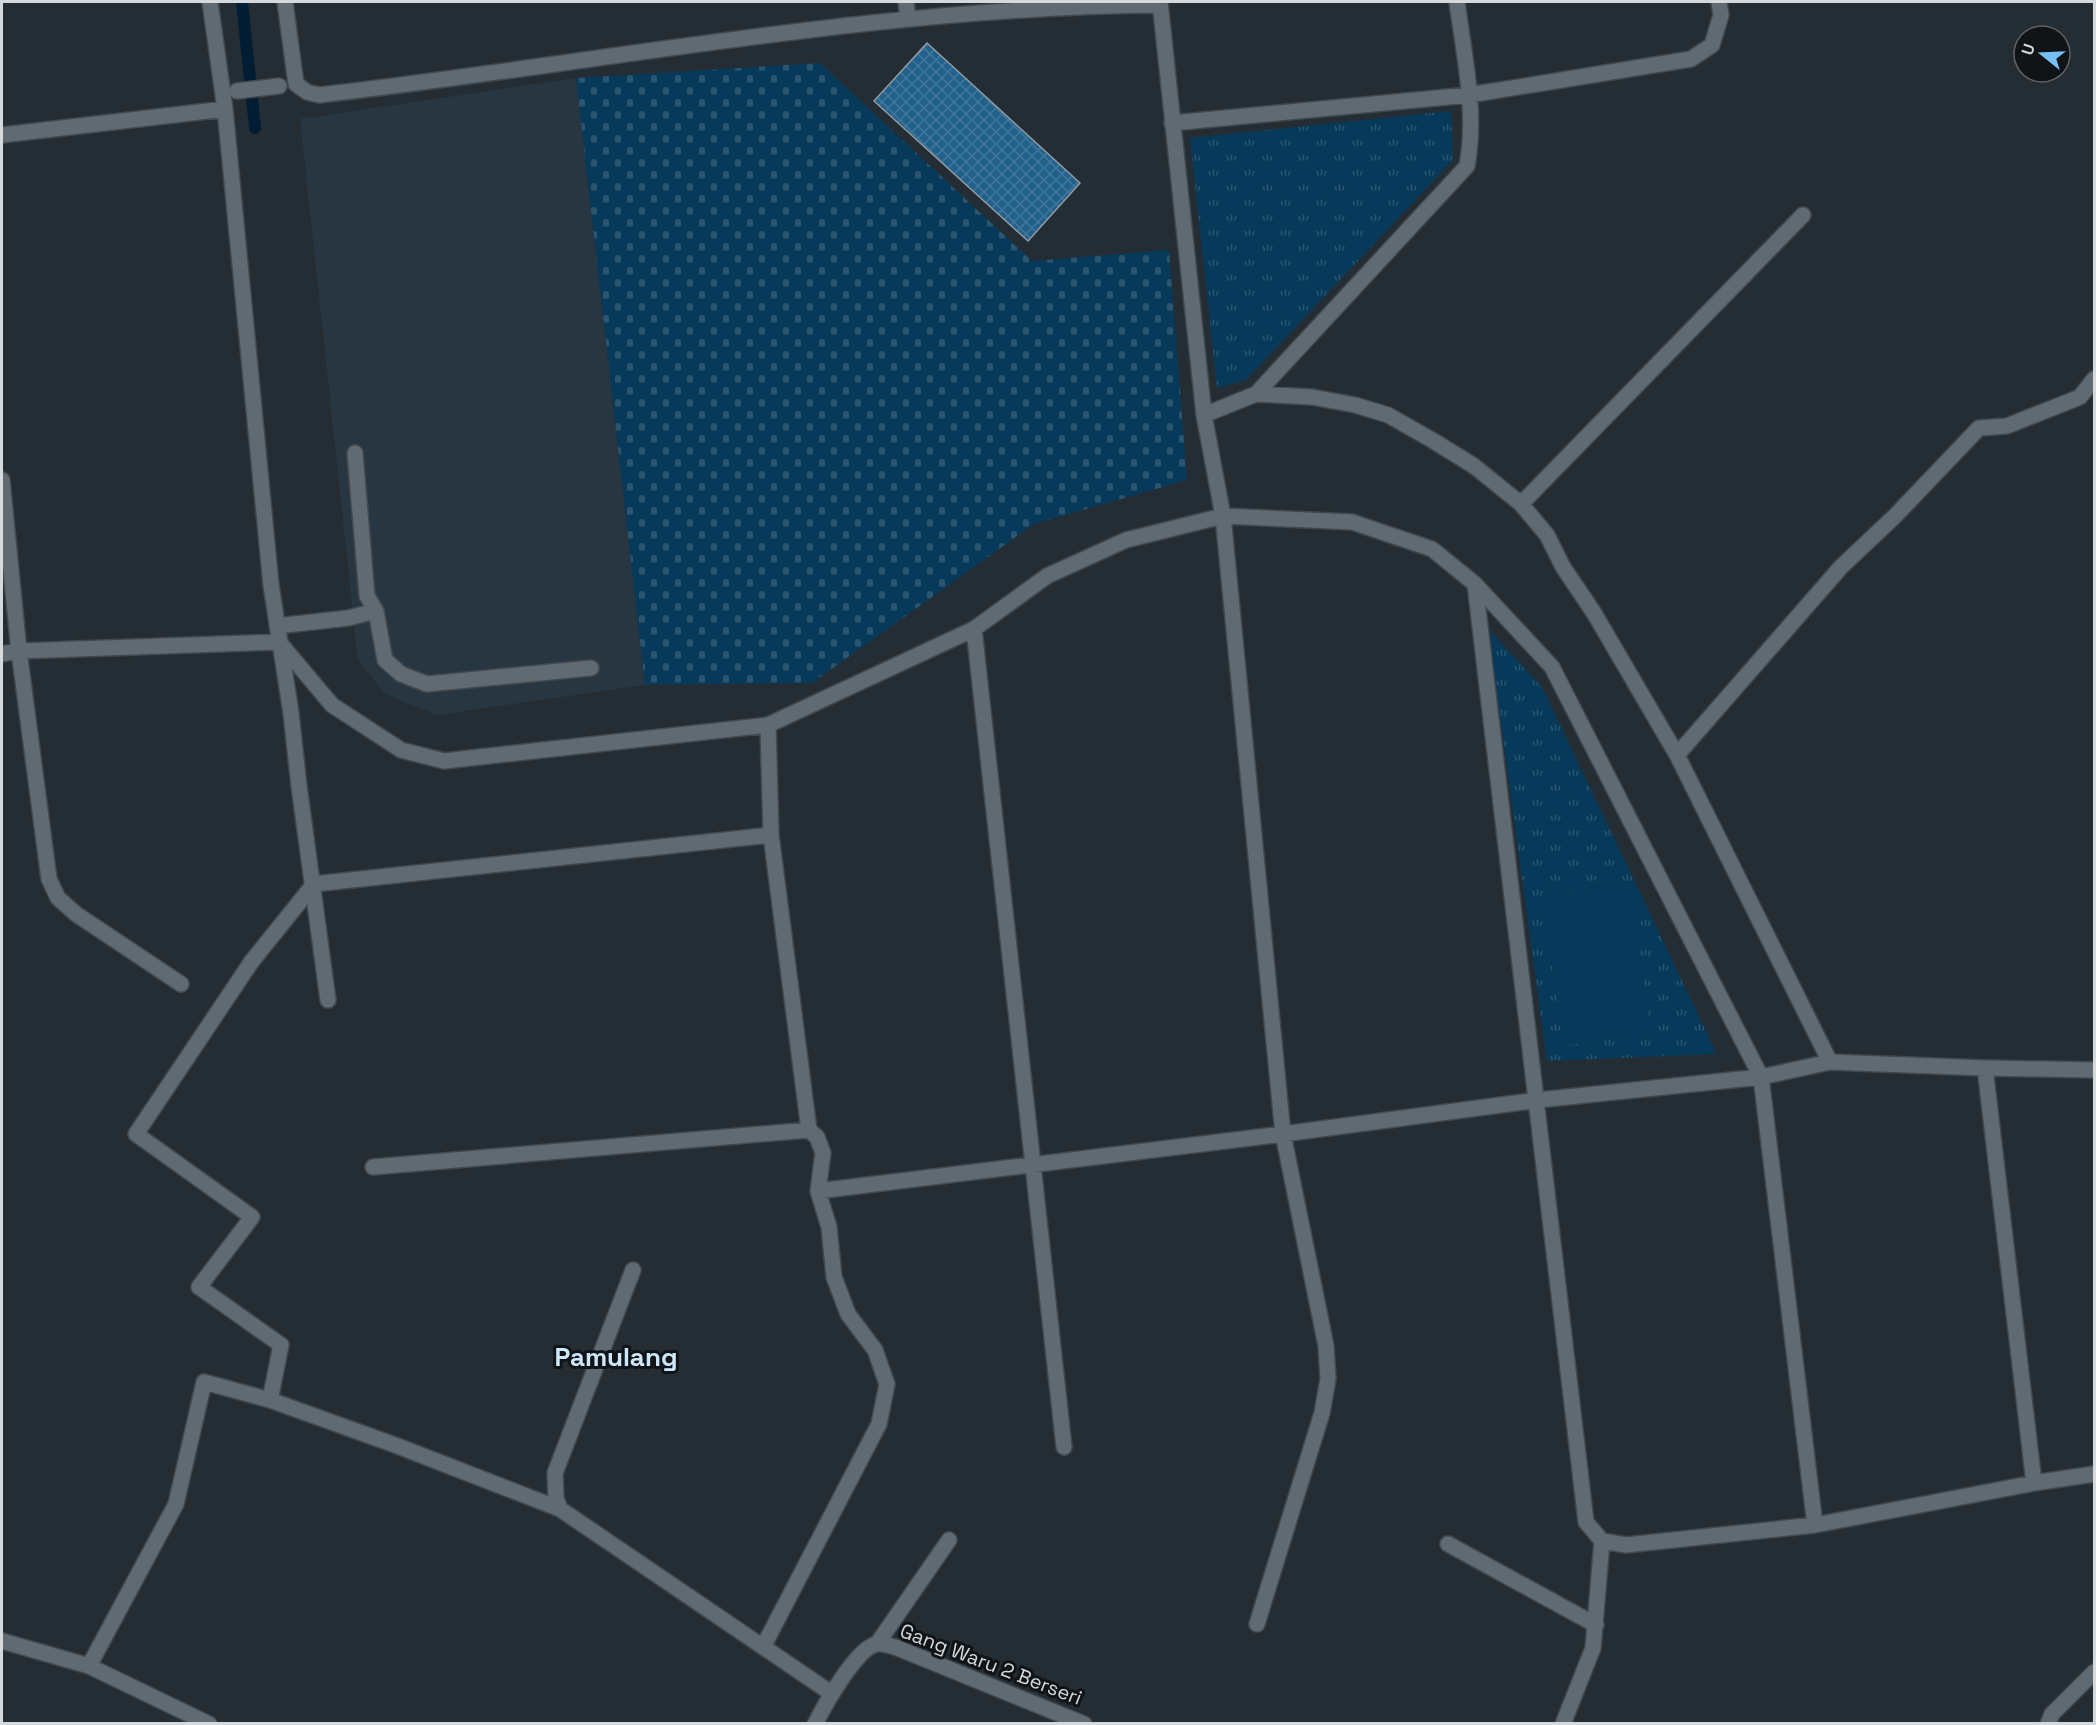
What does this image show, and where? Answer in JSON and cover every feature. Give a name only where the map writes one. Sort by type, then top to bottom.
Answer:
[{"type":"street","points":[[210,2],[225,109],[278,634],[291,712],[328,1000]]},
{"type":"street","points":[[285,2],[296,84],[308,92],[319,95],[908,18],[1160,3],[1204,416],[1223,516],[1283,1134],[1326,1346],[1328,1379],[1322,1413],[1257,1624]]},
{"type":"street","points":[[906,2],[908,18]]},
{"type":"street","points":[[1204,416],[1256,394],[1467,166],[1471,146],[1469,95],[1456,2]]},
{"type":"street","points":[[1172,123],[1469,95],[1691,59],[1712,45],[1721,15],[1719,2]]},
{"type":"street","points":[[237,92],[279,86]]},
{"type":"street","points":[[2,135],[225,109]]},
{"type":"street","points":[[1521,504],[1803,215]]},
{"type":"street","points":[[1677,755],[1841,567],[1895,516],[1979,428],[2007,426],[2080,397],[2094,379]]},
{"type":"street","points":[[1256,394],[1312,397],[1355,405],[1388,415],[1474,466],[1521,504],[1547,535],[1563,567],[1594,613],[1677,755],[1830,1062]]},
{"type":"street","points":[[355,453],[367,596],[376,611],[385,660],[401,674],[426,684],[591,668]]},
{"type":"street","points":[[2,480],[18,651],[49,879],[58,898],[76,914],[181,984]]},
{"type":"street","points":[[278,634],[332,705],[401,750],[444,762],[768,726],[974,629],[1047,576],[1126,540],[1223,516],[1352,522],[1432,549],[1475,584],[1552,668],[1761,1077],[1815,1525]]},
{"type":"street","points":[[1475,584],[1538,1100],[1586,1522],[1602,1541],[1626,1545],[1815,1525],[2034,1483],[2094,1474]]},
{"type":"street","points":[[2,654],[18,651],[278,634],[304,623],[348,618],[376,611]]},
{"type":"street","points":[[974,629],[1065,1447]]},
{"type":"street","points":[[763,1647],[879,1424],[887,1384],[875,1350],[848,1314],[844,1305],[834,1277],[829,1227],[818,1191],[823,1153],[817,1137],[809,1130],[771,835],[768,726]]},
{"type":"street","points":[[270,1400],[281,1345],[199,1287],[252,1217],[136,1134],[252,961],[314,884],[771,835]]},
{"type":"street","points":[[818,1191],[1538,1100],[1761,1077],[1830,1062],[2094,1070]]},
{"type":"street","points":[[1985,1068],[2034,1483]]},
{"type":"street","points":[[373,1167],[809,1130]]},
{"type":"street","points":[[560,1509],[556,1498],[555,1473],[633,1270]]},
{"type":"street","points":[[89,1666],[176,1504],[204,1382],[270,1400],[395,1445],[560,1509],[831,1694]]},
{"type":"street","points":[[877,1644],[949,1540]]},
{"type":"street","points":[[1563,1724],[1593,1648],[1602,1541]]},
{"type":"street","points":[[1448,1544],[1596,1625]]},
{"type":"street","points":[[2,1641],[89,1666],[208,1724]]},
{"type":"street","name":"Gang Waru 2 Berseri","points":[[814,1724],[831,1694],[864,1650],[877,1644],[895,1647],[1084,1724]]},
{"type":"street","points":[[2048,1724],[2052,1713],[2094,1672]]},
{"type":"shaded area","points":[[576,78],[645,685],[437,715],[385,694],[358,660],[300,119]]},
{"type":"green space","points":[[820,63],[1032,261],[1169,250],[1187,480],[1034,524],[812,683],[645,685],[576,78]]},
{"type":"green space","points":[[1451,111],[1453,160],[1246,380],[1217,388],[1190,138]]},
{"type":"green space","points":[[1488,629],[1542,687],[1717,1054],[1547,1061]]},
{"type":"green space","points":[[1630,882],[1651,1033],[1563,1046],[1542,895]]},
{"type":"building","points":[[927,43],[1080,183],[1028,241],[874,101]]},
{"type":"waterway","points":[[242,2],[255,128]]},
{"type":"district","name":"Pamulang","points":[[616,1357]]}]
